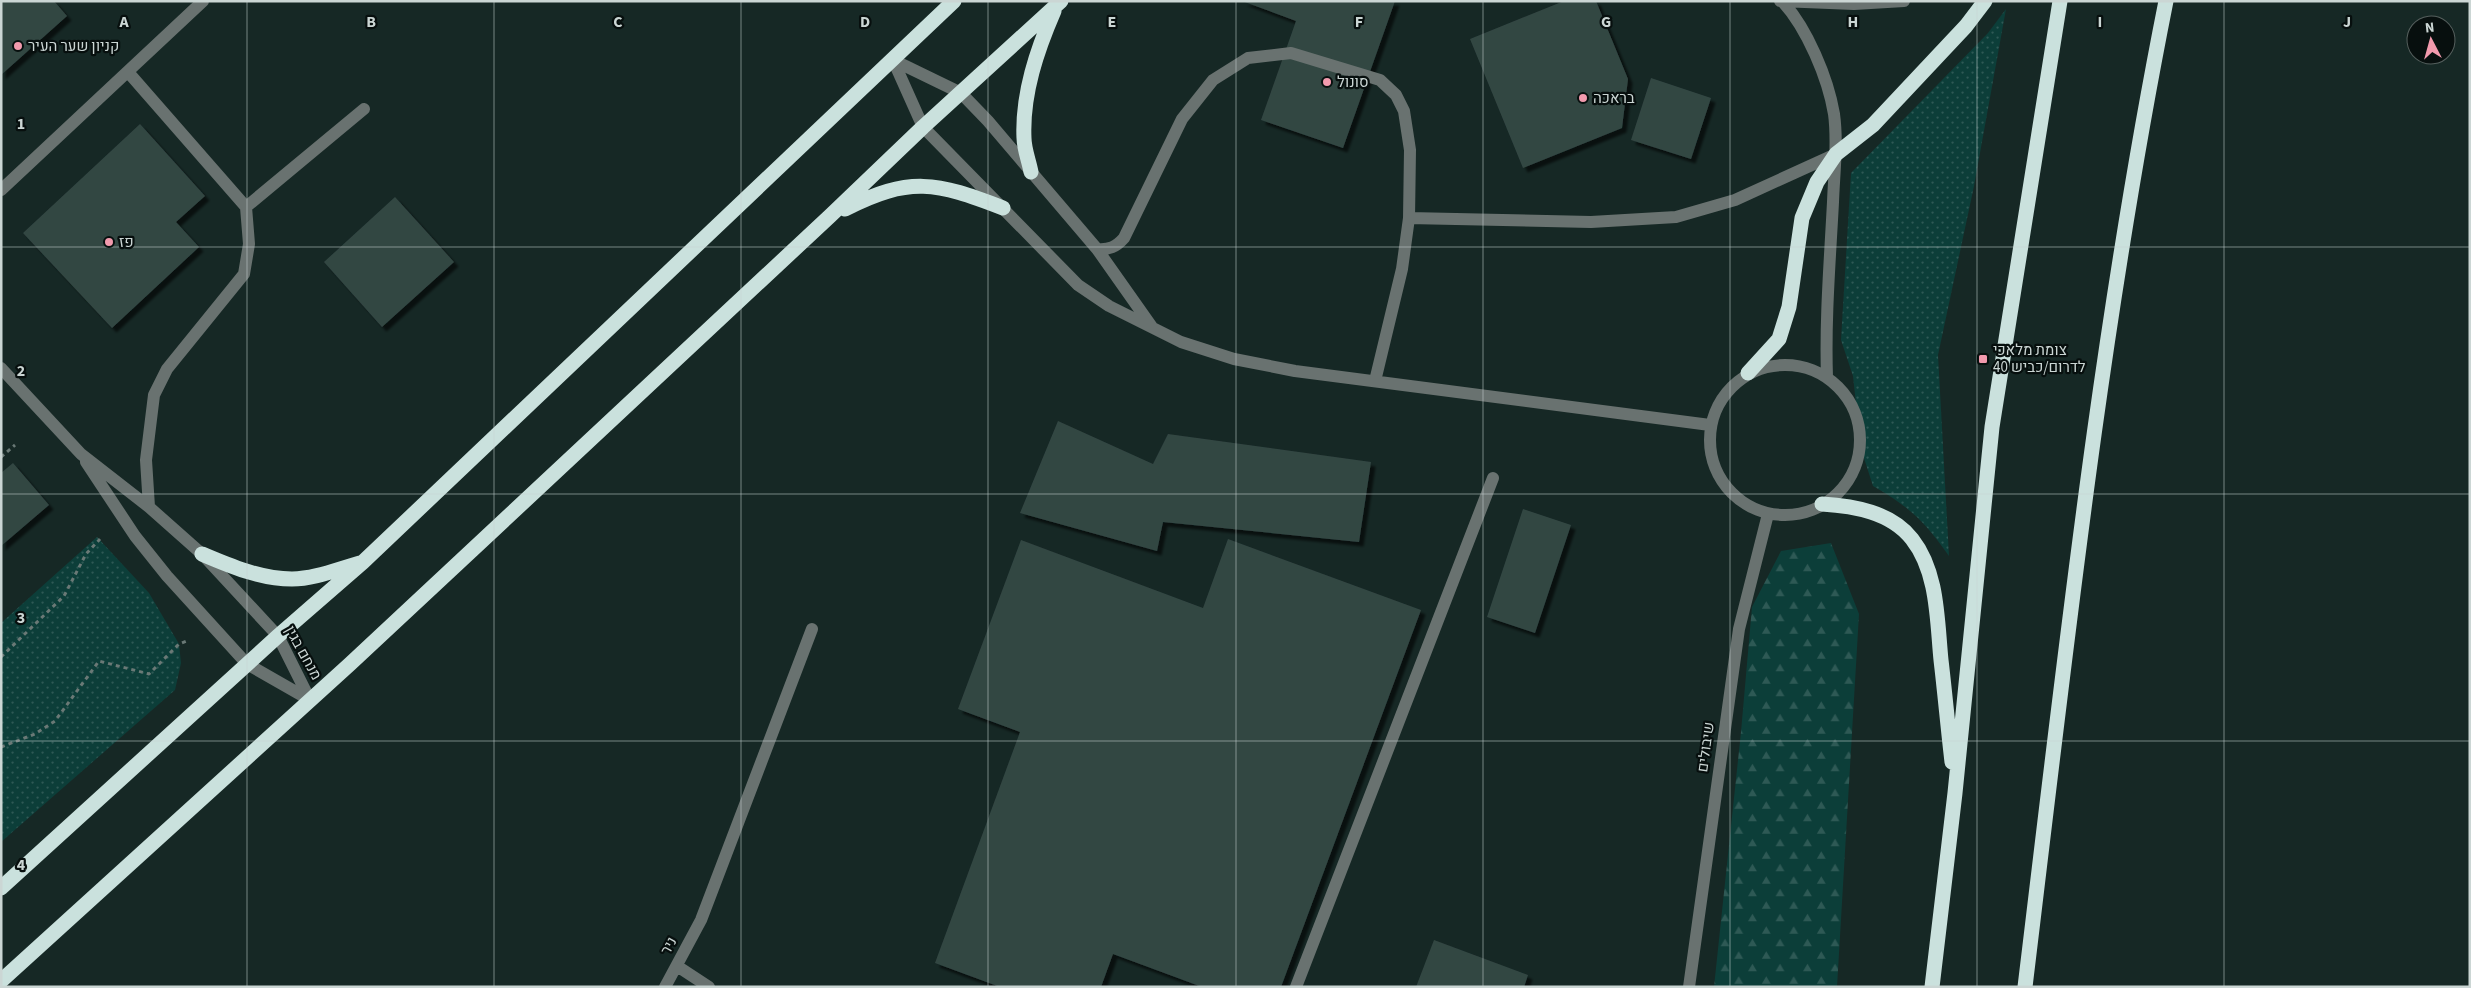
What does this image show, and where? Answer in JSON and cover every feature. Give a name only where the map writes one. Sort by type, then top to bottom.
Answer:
[{"type":"highway","points":[[1,888],[278,636],[364,562],[954,1]]},
{"type":"highway","points":[[1748,373],[1779,339],[1789,307],[1802,218],[1817,182],[1836,154],[1873,126],[1966,26],[1985,1]]},
{"type":"highway","points":[[1932,987],[1955,793],[1992,426],[2060,1]]},
{"type":"highway","points":[[2025,987],[2083,512],[2118,279],[2150,83],[2166,1]]},
{"type":"highway","points":[[1,981],[310,700],[830,216],[923,126],[1059,3]]},
{"type":"highway","points":[[1031,172],[1024,139],[1026,105],[1040,45],[1059,3]]},
{"type":"highway","points":[[830,216],[874,195],[908,186],[932,185],[960,191],[1003,208]]},
{"type":"highway","points":[[1822,504],[1851,506],[1896,524],[1912,539],[1927,564],[1934,594],[1955,793]]},
{"type":"highway","points":[[202,554],[236,568],[292,579],[364,562]]},
{"type":"street","points":[[1,190],[203,1]]},
{"type":"street","points":[[1782,1],[1854,4],[1904,1]]},
{"type":"street","points":[[1782,1],[1803,27],[1807,41],[1824,75],[1834,114],[1836,154],[1826,342],[1827,377]]},
{"type":"street","points":[[1097,249],[1109,249],[1124,238],[1182,118],[1213,80],[1248,58],[1290,53],[1380,80],[1396,95],[1404,111],[1410,150],[1409,218],[1402,269],[1376,381]]},
{"type":"street","points":[[893,60],[961,93],[1097,249],[1154,329]]},
{"type":"street","points":[[893,60],[923,126],[1078,285],[1110,306],[1181,342],[1234,359],[1295,371],[1710,425]]},
{"type":"street","points":[[128,72],[246,207],[250,244],[244,274],[167,369],[154,395],[146,460],[149,507]]},
{"type":"street","points":[[246,207],[364,109]]},
{"type":"street","points":[[1409,218],[1591,222],[1676,217],[1735,200],[1836,154]]},
{"type":"street","points":[[1791,364],[1810,368],[1827,377],[1842,390],[1852,406],[1858,424],[1860,444],[1856,463],[1848,481],[1833,498],[1813,510],[1791,515],[1768,514],[1746,505],[1728,491],[1715,471],[1709,448],[1710,425],[1717,405],[1730,387],[1748,373],[1768,366],[1791,364]]},
{"type":"street","name":"מנחם בגין","points":[[1,368],[81,454],[149,507],[202,554],[278,636],[310,700]]},
{"type":"street","name":"מנחם בגין","points":[[81,454],[135,536],[166,576],[247,664],[310,700]]},
{"type":"street","points":[[1296,987],[1493,478]]},
{"type":"street","name":"שיבולים","points":[[1689,987],[1739,630],[1768,514]]},
{"type":"street","name":"ניר","points":[[665,987],[702,920],[812,629]]},
{"type":"street","points":[[677,966],[709,987]]},
{"type":"path","points":[[1,456],[15,445]]},
{"type":"path","points":[[1,657],[64,596],[86,554],[100,539]]},
{"type":"path","points":[[1,747],[35,734],[55,720],[99,661],[149,674],[179,644],[215,629]]},
{"type":"green space","points":[[2006,9],[1974,186],[1938,355],[1949,556],[1932,533],[1916,516],[1873,486],[1854,427],[1856,404],[1853,376],[1841,340],[1851,173],[1988,33]]},
{"type":"green space","points":[[97,537],[149,593],[179,644],[181,663],[175,690],[1,842],[1,623]]},
{"type":"green space","points":[[1831,543],[1859,614],[1837,987],[1714,987],[1752,607],[1781,551]]},
{"type":"building","name":"קניון שער העיר","points":[[1,1],[54,1],[67,16],[1,75]]},
{"type":"building","points":[[1242,1],[1395,1],[1343,148],[1261,120],[1296,21]]},
{"type":"building","points":[[1564,1],[1596,1],[1628,79],[1622,128],[1523,168],[1470,39]]},
{"type":"building","points":[[1651,78],[1711,98],[1691,159],[1631,140]]},
{"type":"building","points":[[140,124],[205,196],[176,222],[199,247],[112,328],[23,233]]},
{"type":"building","points":[[395,197],[454,262],[382,327],[324,262]]},
{"type":"building","points":[[1058,421],[1153,464],[1168,434],[1371,462],[1359,542],[1163,522],[1157,551],[1020,513]]},
{"type":"building","points":[[13,463],[49,505],[1,546],[1,473]]},
{"type":"building","points":[[1523,509],[1571,525],[1535,633],[1487,617]]},
{"type":"building","points":[[1228,539],[1421,610],[1281,987],[1202,987],[1113,954],[1101,987],[1000,987],[935,963],[1020,732],[958,709],[1021,540],[1203,608]]},
{"type":"building","points":[[1434,940],[1528,975],[1524,987],[1416,987]]},
{"type":"place","name":"קניון שער העיר","points":[[18,46]]},
{"type":"place","name":"סונול","points":[[1327,82]]},
{"type":"place","name":"בראכה","points":[[1583,98]]},
{"type":"place","name":"פז","points":[[109,242]]},
{"type":"place","name":"צומת מלאכי לדרום/כביש 40","points":[[1983,359]]}]
